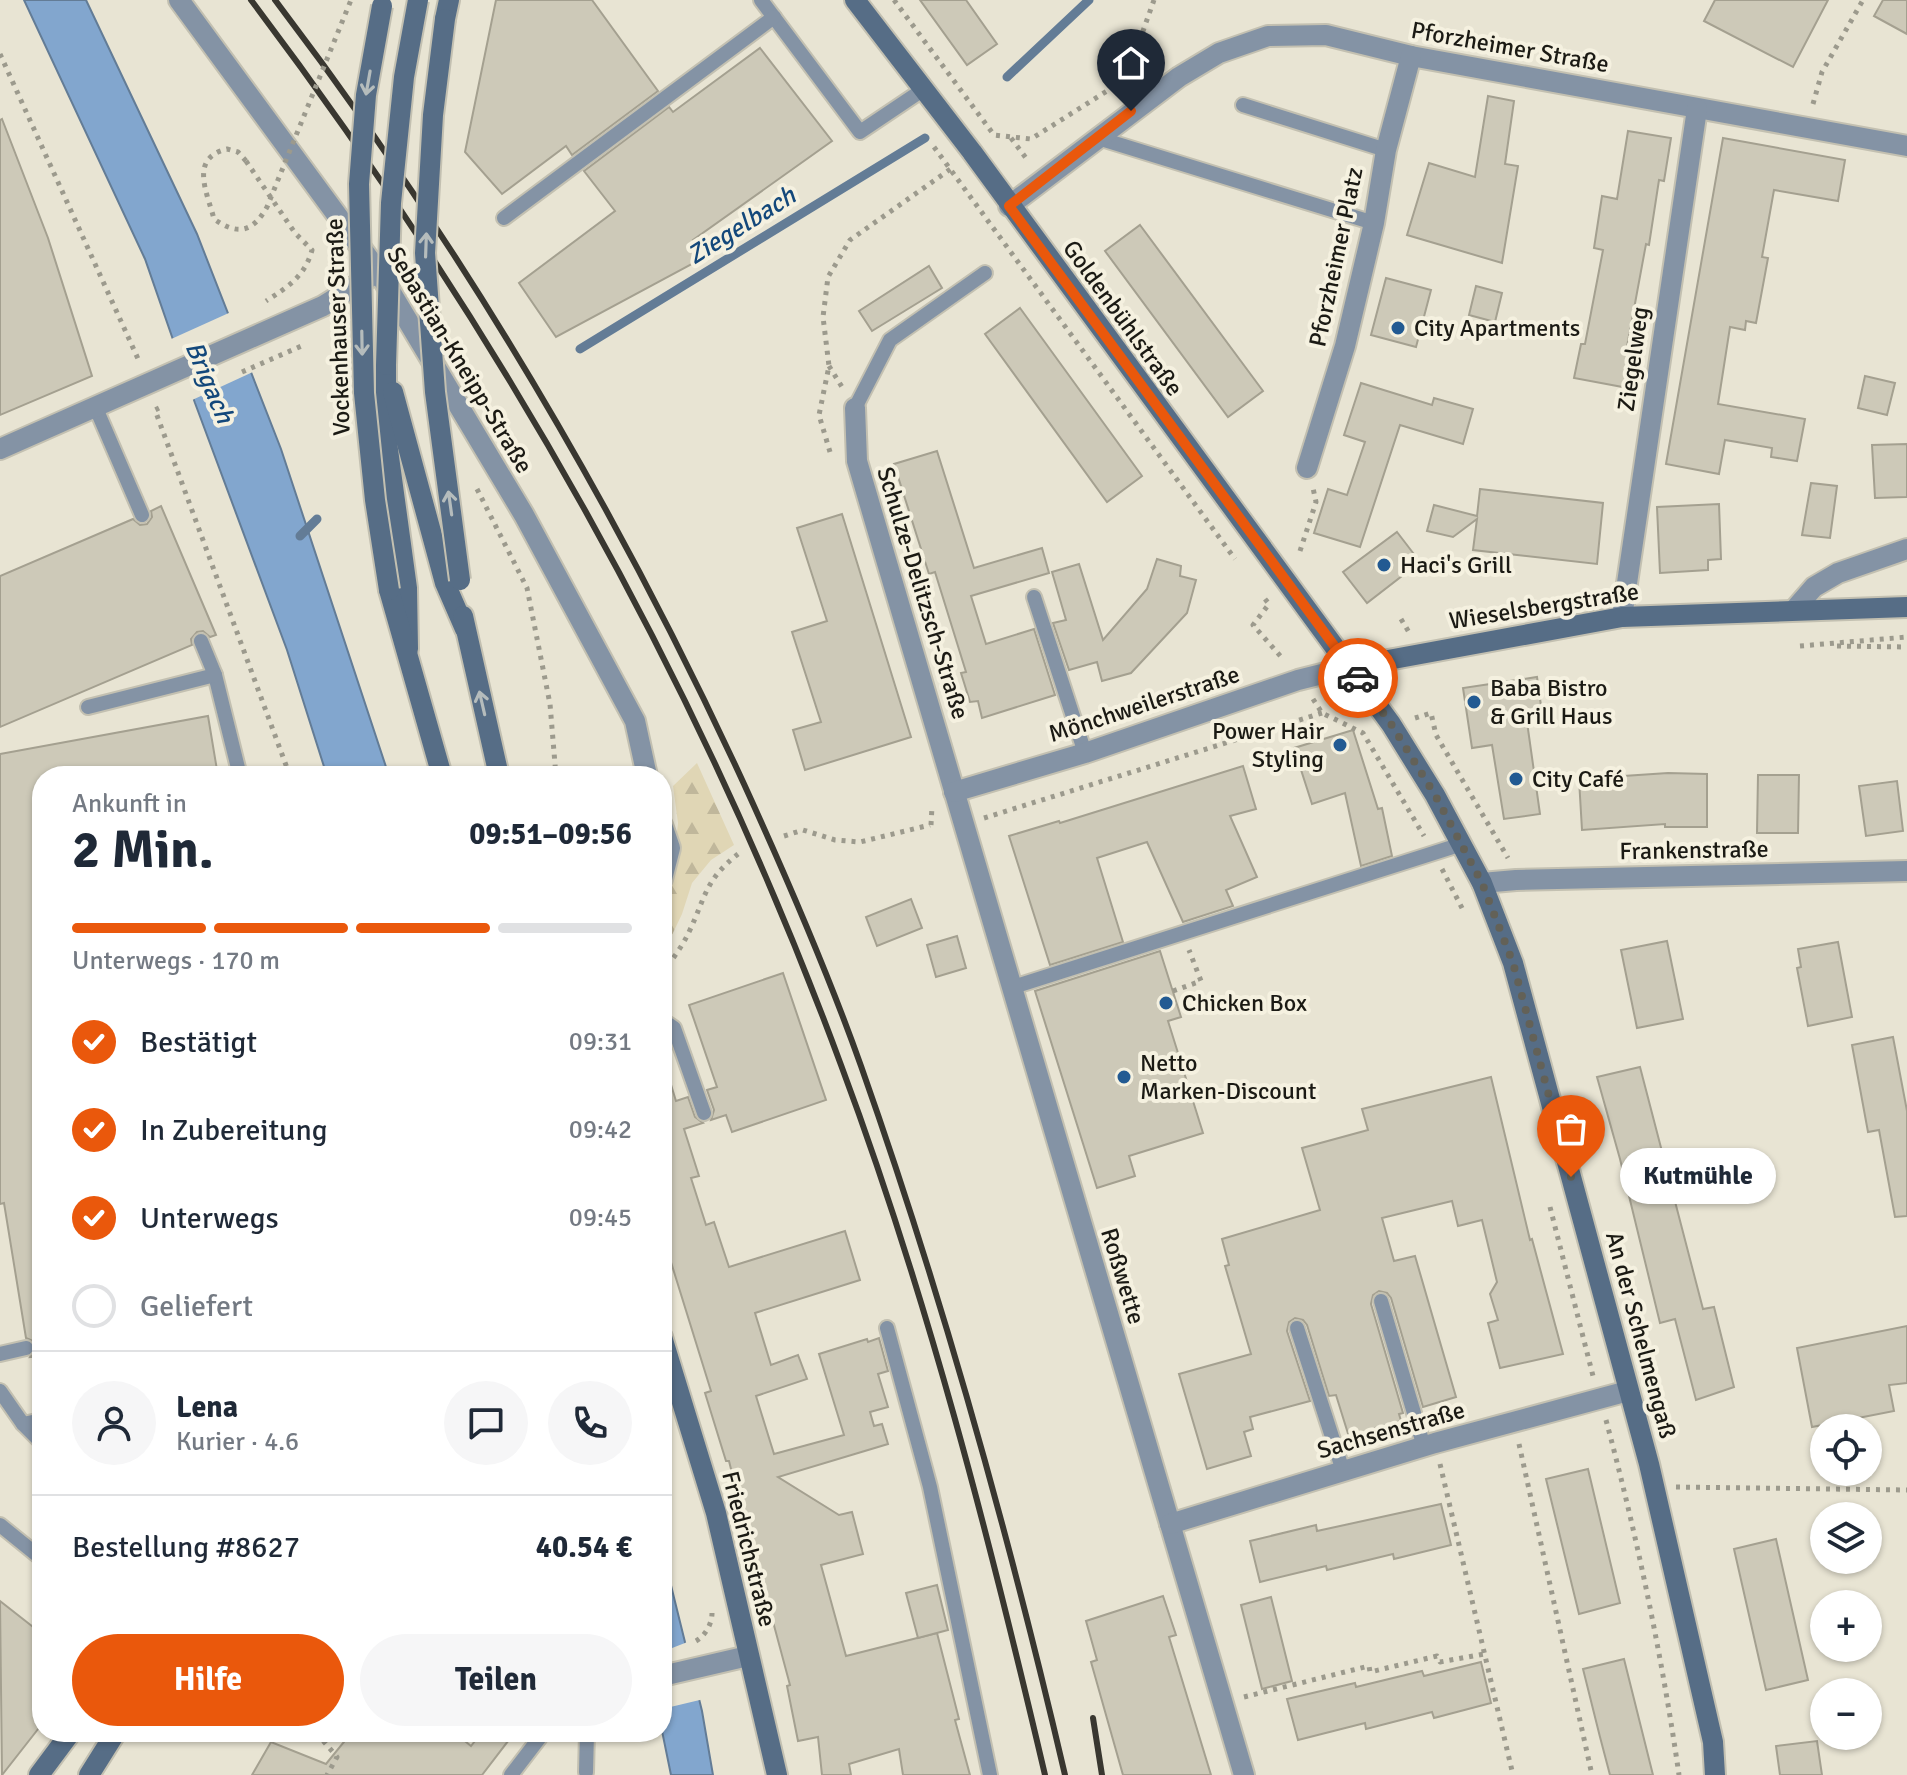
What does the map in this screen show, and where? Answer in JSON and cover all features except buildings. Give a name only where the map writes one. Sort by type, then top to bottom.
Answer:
[{"type":"street","name":"Sebastian-Kneipp-Straße","points":[[179,0],[378,271],[524,515],[635,721],[645,766]]},
{"type":"street","name":"Vockenhauser Straße","points":[[418,0],[404,77],[391,203],[386,435],[398,589],[408,649],[439,766]]},
{"type":"street","name":"Goldenbühlstraße","points":[[855,0],[1350,667]]},
{"type":"street","name":"Vockenhauser Straße","points":[[382,3],[366,95],[359,184],[364,393],[375,500],[398,589]]},
{"type":"street","name":"Vockenhauser Straße","points":[[447,9],[433,115],[425,253],[453,582]]},
{"type":"street","name":"Pforzheimer Straße","points":[[1009,206],[1143,103],[1206,61],[1219,53],[1268,36],[1326,35],[1411,56],[1907,146]]},
{"type":"street","name":"Pforzheimer Platz","points":[[1307,468],[1345,346],[1374,223],[1386,150],[1411,56]]},
{"type":"street","name":"Ziegelweg","points":[[1622,617],[1697,109]]},
{"type":"street","points":[[0,449],[323,306],[378,271]]},
{"type":"street","name":"Vockenhauser Straße","points":[[386,365],[453,582],[497,766]]},
{"type":"street","name":"Schulze-Delitzsch-Straße","points":[[855,408],[857,461],[954,792]]},
{"type":"street","points":[[1794,610],[1814,587],[1838,573],[1907,549]]},
{"type":"street","name":"Wieselsbergstraße","points":[[1350,667],[1622,617],[1907,607]]},
{"type":"street","name":"Mönchweilerstraße","points":[[954,792],[1085,753],[1298,680],[1350,667]]},
{"type":"street","name":"An der Schelmengaß","points":[[1350,667],[1391,724],[1462,844],[1482,883],[1513,963],[1649,1464],[1713,1742],[1715,1775]]},
{"type":"street","name":"Roßwette","points":[[954,792],[1244,1775]]},
{"type":"street","name":"Frankenstraße","points":[[1482,883],[1907,871]]},
{"type":"street","name":"Friedrichstraße","points":[[672,1370],[716,1513],[738,1659],[777,1775]]},
{"type":"street","name":"Sachsenstraße","points":[[1170,1524],[1429,1445],[1628,1391]]},
{"type":"street","points":[[672,1674],[738,1659]]},
{"type":"street","points":[[39,1775],[64,1742]]},
{"type":"street","points":[[89,1775],[110,1742]]},
{"type":"lane","points":[[761,0],[860,132],[924,89]]},
{"type":"lane","points":[[504,218],[774,17]]},
{"type":"lane","points":[[1243,105],[1386,150]]},
{"type":"lane","points":[[1098,138],[1374,223]]},
{"type":"lane","points":[[855,408],[890,340],[985,273]]},
{"type":"lane","points":[[95,406],[142,515]]},
{"type":"lane","points":[[1034,597],[1085,753]]},
{"type":"lane","points":[[201,641],[215,675],[238,766]]},
{"type":"lane","points":[[88,707],[215,675]]},
{"type":"lane","points":[[1010,988],[1462,844]]},
{"type":"lane","points":[[672,1027],[704,1113]]},
{"type":"lane","points":[[1381,1301],[1429,1445]]},
{"type":"lane","points":[[887,1328],[930,1487],[990,1775]]},
{"type":"lane","points":[[1297,1328],[1343,1471]]},
{"type":"lane","points":[[0,1354],[26,1348]]},
{"type":"lane","points":[[0,1391],[32,1433]]},
{"type":"lane","points":[[23,1424],[32,1422]]},
{"type":"lane","points":[[0,1525],[32,1551]]},
{"type":"lane","points":[[511,1775],[536,1742]]},
{"type":"lane","points":[[586,1772],[587,1742]]},
{"type":"path","points":[[263,304],[298,279],[312,250],[295,233],[246,161],[238,152],[227,149],[209,156],[204,165],[203,175],[214,219],[235,230],[259,222],[267,207],[351,0]]},
{"type":"path","points":[[894,0],[994,135],[1031,139],[1126,79],[1154,0]]},
{"type":"path","points":[[1805,128],[1822,72],[1863,0]]},
{"type":"path","points":[[0,54],[139,361]]},
{"type":"path","points":[[1011,137],[1022,151]]},
{"type":"path","points":[[823,317],[828,277],[850,240],[950,169],[1244,570]]},
{"type":"path","points":[[155,410],[286,766]]},
{"type":"path","points":[[1300,551],[1316,502],[1307,468]]},
{"type":"path","points":[[527,588],[550,704],[555,766]]},
{"type":"path","points":[[1261,592],[1269,604],[1253,625],[1276,651]]},
{"type":"path","points":[[1907,637],[1800,646],[1907,647]]},
{"type":"path","points":[[1313,699],[1322,713],[1363,733],[1435,855],[1467,917]]},
{"type":"path","points":[[980,819],[1322,713]]},
{"type":"path","points":[[1431,713],[1436,735],[1507,856]]},
{"type":"path","points":[[784,836],[803,830],[835,840],[860,842],[931,825]]},
{"type":"path","points":[[672,959],[689,933],[710,881],[720,868],[738,854]]},
{"type":"path","points":[[1173,991],[1201,981],[1185,939]]},
{"type":"path","points":[[1605,1416],[1620,1471],[1671,1715],[1679,1775]]},
{"type":"path","points":[[1514,1423],[1592,1775]]},
{"type":"path","points":[[1429,1445],[1513,1775]]},
{"type":"path","points":[[1676,1487],[1907,1490]]},
{"type":"path","points":[[693,1643],[701,1639],[713,1617]]},
{"type":"path","points":[[1224,1702],[1369,1666],[1370,1672],[1437,1656],[1440,1662],[1484,1654]]},
{"type":"path","points":[[324,1742],[337,1757],[327,1775]]},
{"type":"green space","points":[[697,763],[734,845],[711,860],[692,883],[672,935],[672,875],[678,823],[673,786]]},
{"type":"water","name":"Brigach","points":[[24,0],[86,0],[197,234],[281,449],[386,766],[324,766],[287,650],[145,259]]},
{"type":"water","points":[[672,1590],[702,1711],[713,1775],[671,1775],[664,1742],[672,1742]]},
{"type":"pier","points":[[231,312],[255,371],[190,401],[169,340]]},
{"type":"pier","points":[[690,1641],[704,1699],[672,1707],[672,1648]]},
{"type":"waterway","name":"Ziegelbach","points":[[1007,77],[1089,0]]},
{"type":"waterway","name":"Ziegelbach","points":[[580,349],[925,138]]},
{"type":"waterway","name":"Ziegelbach","points":[[300,536],[317,519]]},
{"type":"railway","points":[[251,0],[427,250],[509,379],[657,645],[724,782],[785,922],[841,1065],[901,1239],[979,1506],[1045,1775]]},
{"type":"railway","points":[[275,0],[408,186],[531,379],[643,578],[695,680],[775,853],[848,1030],[920,1241],[997,1506],[1065,1775]]},
{"type":"railway","points":[[1093,1718],[1102,1775]]},
{"type":"way so far","points":[[1358,678],[1435,795],[1482,883],[1513,963],[1571,1177]]},
{"type":"place","name":"City Apartments","points":[[1398,328]]},
{"type":"place","name":"Haci's Grill","points":[[1384,565]]},
{"type":"place","name":"Baba Bistro & Grill Haus","points":[[1474,702]]},
{"type":"place","name":"Power Hair Styling","points":[[1340,745]]},
{"type":"place","name":"City Café","points":[[1516,779]]},
{"type":"place","name":"Chicken Box","points":[[1166,1003]]},
{"type":"place","name":"Netto Marken-Discount","points":[[1124,1077]]},
{"type":"place","name":"Kutmühle","points":[[1571,1177]]},
{"type":"route","points":[[1131,111],[1009,206],[1358,678]]}]
